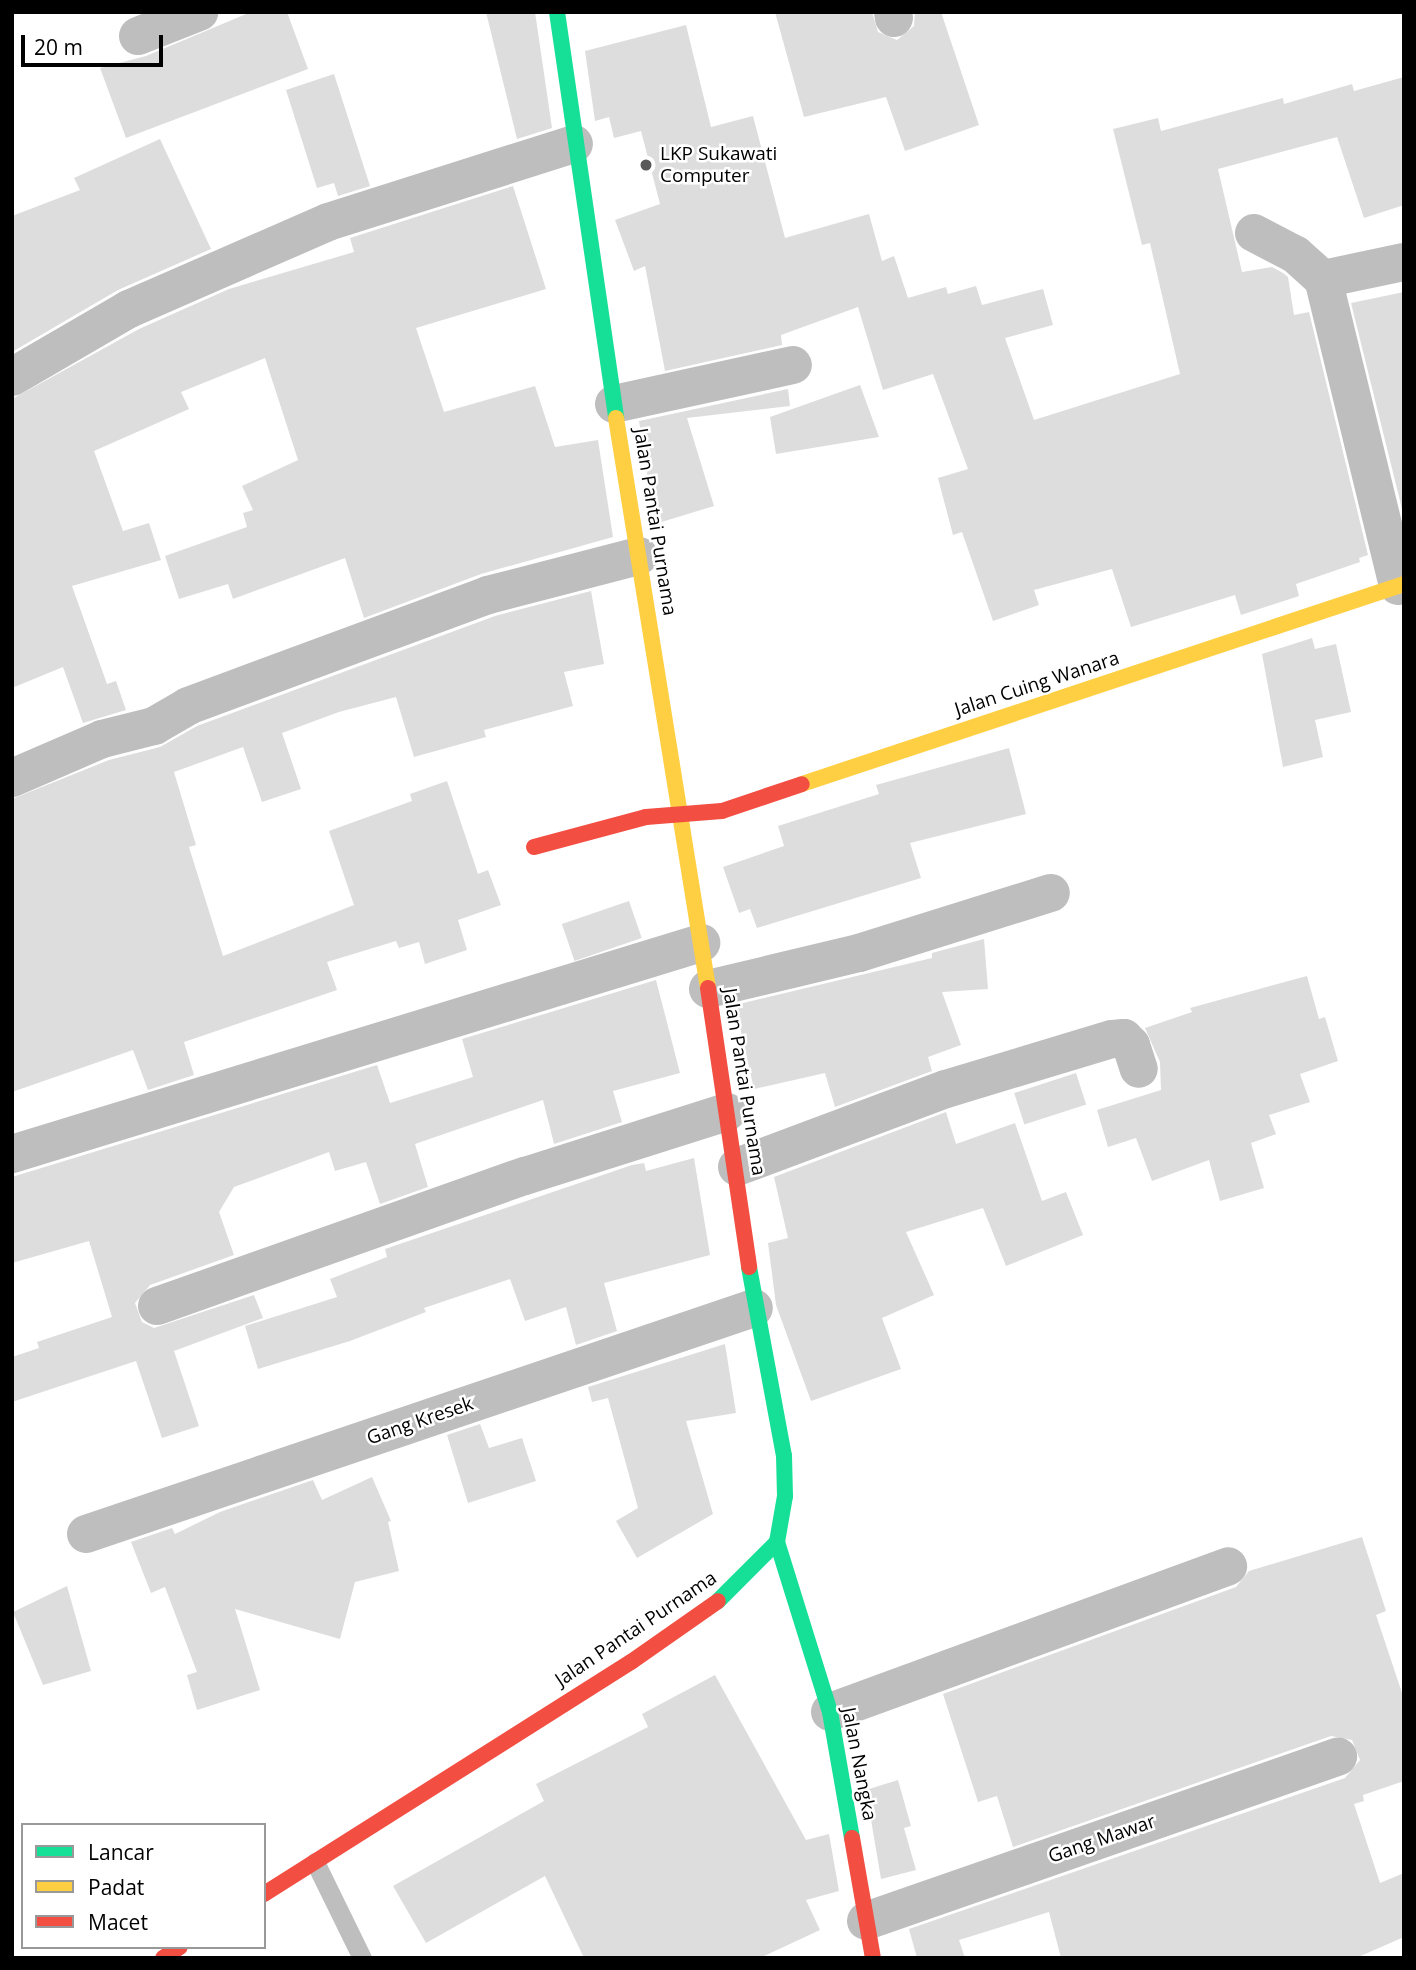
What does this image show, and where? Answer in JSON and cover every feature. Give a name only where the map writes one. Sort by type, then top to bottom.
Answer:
[{"type":"street","points":[[138,36],[199,12]]},
{"type":"street","name":"Jalan Pantai Purnama","points":[[266,1893],[631,1662],[728,1594],[776,1542],[785,1496],[783,1455],[754,1308],[737,1167],[614,404],[574,144],[557,12]]},
{"type":"street","points":[[12,377],[129,309],[328,222],[574,144]]},
{"type":"street","points":[[1254,233],[1296,255],[1322,279],[1401,585]]},
{"type":"street","points":[[1322,279],[1404,262]]},
{"type":"street","points":[[614,404],[793,365]]},
{"type":"street","points":[[12,778],[102,739],[154,726],[188,706],[488,594],[639,556]]},
{"type":"street","name":"Jalan Cuing Wanara","points":[[534,847],[646,817],[722,811],[1401,585]]},
{"type":"street","points":[[708,989],[859,953],[1051,893]]},
{"type":"street","points":[[12,1154],[701,943]]},
{"type":"street","points":[[737,1167],[946,1089],[1112,1039],[1124,1038],[1131,1045],[1139,1069]]},
{"type":"street","points":[[157,1306],[525,1176],[727,1112]]},
{"type":"street","name":"Gang Kresek","points":[[86,1534],[754,1308]]},
{"type":"street","name":"Jalan Nangka","points":[[776,1542],[830,1712],[873,1958]]},
{"type":"street","points":[[830,1712],[1228,1566]]},
{"type":"street","name":"Gang Mawar","points":[[866,1921],[1338,1756]]},
{"type":"lane","points":[[315,1862],[362,1958]]},
{"type":"building","points":[[251,12],[287,12],[308,69],[126,138],[100,68],[146,56]]},
{"type":"building","points":[[486,12],[535,12],[552,128],[517,139]]},
{"type":"building","points":[[775,12],[872,12],[878,32],[897,40],[914,26],[915,12],[941,12],[979,125],[905,151],[886,97],[804,117]]},
{"type":"building","points":[[686,25],[711,127],[753,116],[785,238],[869,214],[882,261],[894,256],[908,298],[946,287],[948,294],[976,286],[982,305],[1043,289],[1053,325],[1005,338],[1034,420],[1180,374],[1150,243],[1142,245],[1113,129],[1158,118],[1161,131],[1283,98],[1284,104],[1352,84],[1354,91],[1404,77],[1404,205],[1364,218],[1337,137],[1218,169],[1242,272],[1272,267],[1283,273],[1288,277],[1294,315],[1309,312],[1368,555],[1359,558],[1360,562],[1296,584],[1299,596],[1241,615],[1235,595],[1131,627],[1112,569],[1034,590],[1039,605],[993,621],[962,532],[953,535],[938,478],[968,469],[933,374],[883,390],[858,307],[781,335],[782,345],[665,371],[645,266],[634,271],[615,220],[660,204],[641,131],[614,138],[609,117],[595,121],[585,51]]},
{"type":"building","points":[[334,74],[370,186],[338,196],[334,183],[317,188],[286,90]]},
{"type":"building","points":[[160,139],[211,249],[118,290],[12,352],[12,216],[80,190],[74,178]]},
{"type":"building","points":[[513,186],[546,289],[416,328],[444,412],[535,386],[555,447],[598,440],[613,537],[481,574],[364,618],[345,558],[233,599],[228,584],[179,599],[165,556],[247,527],[243,513],[253,510],[242,486],[298,460],[265,358],[181,392],[189,409],[94,451],[123,531],[149,523],[161,560],[72,586],[107,684],[116,681],[126,710],[83,723],[63,667],[12,688],[12,399],[139,329],[229,289],[354,252],[350,238]]},
{"type":"building","points":[[1404,292],[1404,517],[1351,303]]},
{"type":"building","points":[[860,385],[879,437],[776,454],[770,417]]},
{"type":"building","points":[[788,389],[790,406],[687,418],[714,506],[655,524],[639,421]]},
{"type":"building","points":[[591,591],[604,664],[564,672],[573,706],[484,730],[486,737],[414,757],[396,697],[339,712],[282,733],[301,789],[262,802],[243,747],[174,772],[196,845],[189,847],[223,956],[354,905],[329,831],[412,801],[410,794],[447,781],[478,874],[488,870],[501,905],[458,920],[467,950],[425,964],[419,942],[399,948],[396,941],[327,962],[337,990],[184,1042],[194,1075],[148,1090],[133,1050],[12,1092],[12,799],[109,760],[160,747],[197,726],[495,616]]},
{"type":"building","points":[[1312,638],[1315,649],[1336,644],[1351,712],[1315,720],[1323,757],[1283,767],[1262,654]]},
{"type":"building","points":[[1009,748],[1026,814],[910,843],[921,878],[757,928],[750,909],[739,913],[723,867],[784,846],[778,826],[879,794],[876,785]]},
{"type":"building","points":[[629,901],[642,938],[575,961],[562,924]]},
{"type":"building","points":[[984,939],[988,989],[942,992],[961,1045],[928,1057],[932,1071],[835,1107],[825,1073],[754,1089],[735,1005],[932,958],[932,953]]},
{"type":"building","points":[[1307,976],[1319,1019],[1325,1017],[1338,1061],[1300,1074],[1310,1102],[1269,1115],[1276,1134],[1251,1143],[1264,1188],[1220,1201],[1209,1160],[1152,1181],[1136,1138],[1108,1147],[1097,1110],[1161,1090],[1160,1062],[1145,1028],[1192,1012],[1190,1008]]},
{"type":"building","points":[[656,980],[680,1073],[613,1091],[622,1122],[554,1144],[543,1100],[415,1144],[428,1187],[380,1204],[366,1162],[335,1171],[329,1152],[234,1187],[219,1212],[234,1255],[150,1285],[135,1303],[142,1322],[154,1328],[254,1295],[263,1318],[174,1351],[199,1426],[162,1438],[136,1361],[12,1402],[12,1357],[39,1348],[37,1342],[112,1317],[89,1241],[12,1263],[12,1177],[377,1065],[390,1103],[473,1077],[462,1039]]},
{"type":"building","points":[[1076,1073],[1086,1104],[1024,1124],[1014,1093]]},
{"type":"building","points":[[946,1112],[956,1144],[1015,1123],[1042,1201],[1066,1192],[1083,1235],[1006,1266],[983,1208],[906,1232],[934,1295],[882,1318],[901,1369],[811,1401],[776,1305],[768,1243],[788,1238],[774,1177]]},
{"type":"building","points":[[694,1158],[710,1255],[604,1283],[617,1331],[576,1345],[566,1307],[525,1321],[510,1279],[424,1308],[426,1312],[350,1341],[258,1369],[245,1326],[337,1297],[330,1279],[387,1257],[385,1249],[632,1165],[644,1163],[646,1171]]},
{"type":"building","points":[[725,1344],[736,1413],[686,1421],[713,1514],[637,1558],[616,1521],[638,1508],[608,1398],[592,1402],[588,1387]]},
{"type":"building","points":[[480,1424],[489,1448],[522,1438],[536,1481],[468,1503],[447,1435]]},
{"type":"building","points":[[372,1477],[391,1521],[388,1522],[399,1571],[355,1582],[340,1639],[235,1609],[260,1690],[197,1710],[187,1675],[197,1672],[165,1587],[151,1593],[131,1542],[172,1528],[175,1534],[220,1512],[313,1480],[322,1500]]},
{"type":"building","points":[[1362,1537],[1386,1611],[1376,1615],[1404,1699],[1404,1781],[1363,1795],[1364,1801],[1354,1804],[1380,1883],[1404,1873],[1404,1937],[1356,1958],[1061,1958],[1049,1912],[959,1940],[965,1958],[917,1958],[909,1929],[1345,1778],[1360,1760],[1352,1740],[1331,1736],[1013,1847],[997,1796],[978,1802],[943,1694],[1236,1587],[1249,1571]]},
{"type":"building","points":[[67,1586],[91,1671],[43,1685],[13,1612]]},
{"type":"building","points":[[715,1675],[806,1840],[829,1834],[839,1891],[806,1900],[820,1930],[760,1958],[584,1958],[545,1876],[426,1943],[393,1886],[544,1801],[536,1784],[648,1727],[642,1714]]},
{"type":"building","points":[[898,1780],[911,1826],[904,1828],[916,1870],[881,1879],[866,1790]]},
{"type":"traffic: fast","points":[[557,12],[616,418]]},
{"type":"traffic: fast","points":[[718,1601],[777,1542],[785,1496],[784,1456],[749,1267]]},
{"type":"traffic: fast","points":[[777,1542],[830,1712],[852,1838]]},
{"type":"traffic: slow","points":[[616,418],[708,988]]},
{"type":"traffic: slow","points":[[802,784],[1404,584]]},
{"type":"traffic: jam","points":[[534,847],[646,817],[722,811],[802,784]]},
{"type":"traffic: jam","points":[[708,988],[749,1267]]},
{"type":"traffic: jam","points":[[266,1893],[631,1662],[718,1601]]},
{"type":"traffic: jam","points":[[852,1838],[873,1958]]},
{"type":"traffic: jam","points":[[163,1958],[177,1949]]},
{"type":"place","name":"LKP Sukawati Computer","points":[[646,165]]}]
